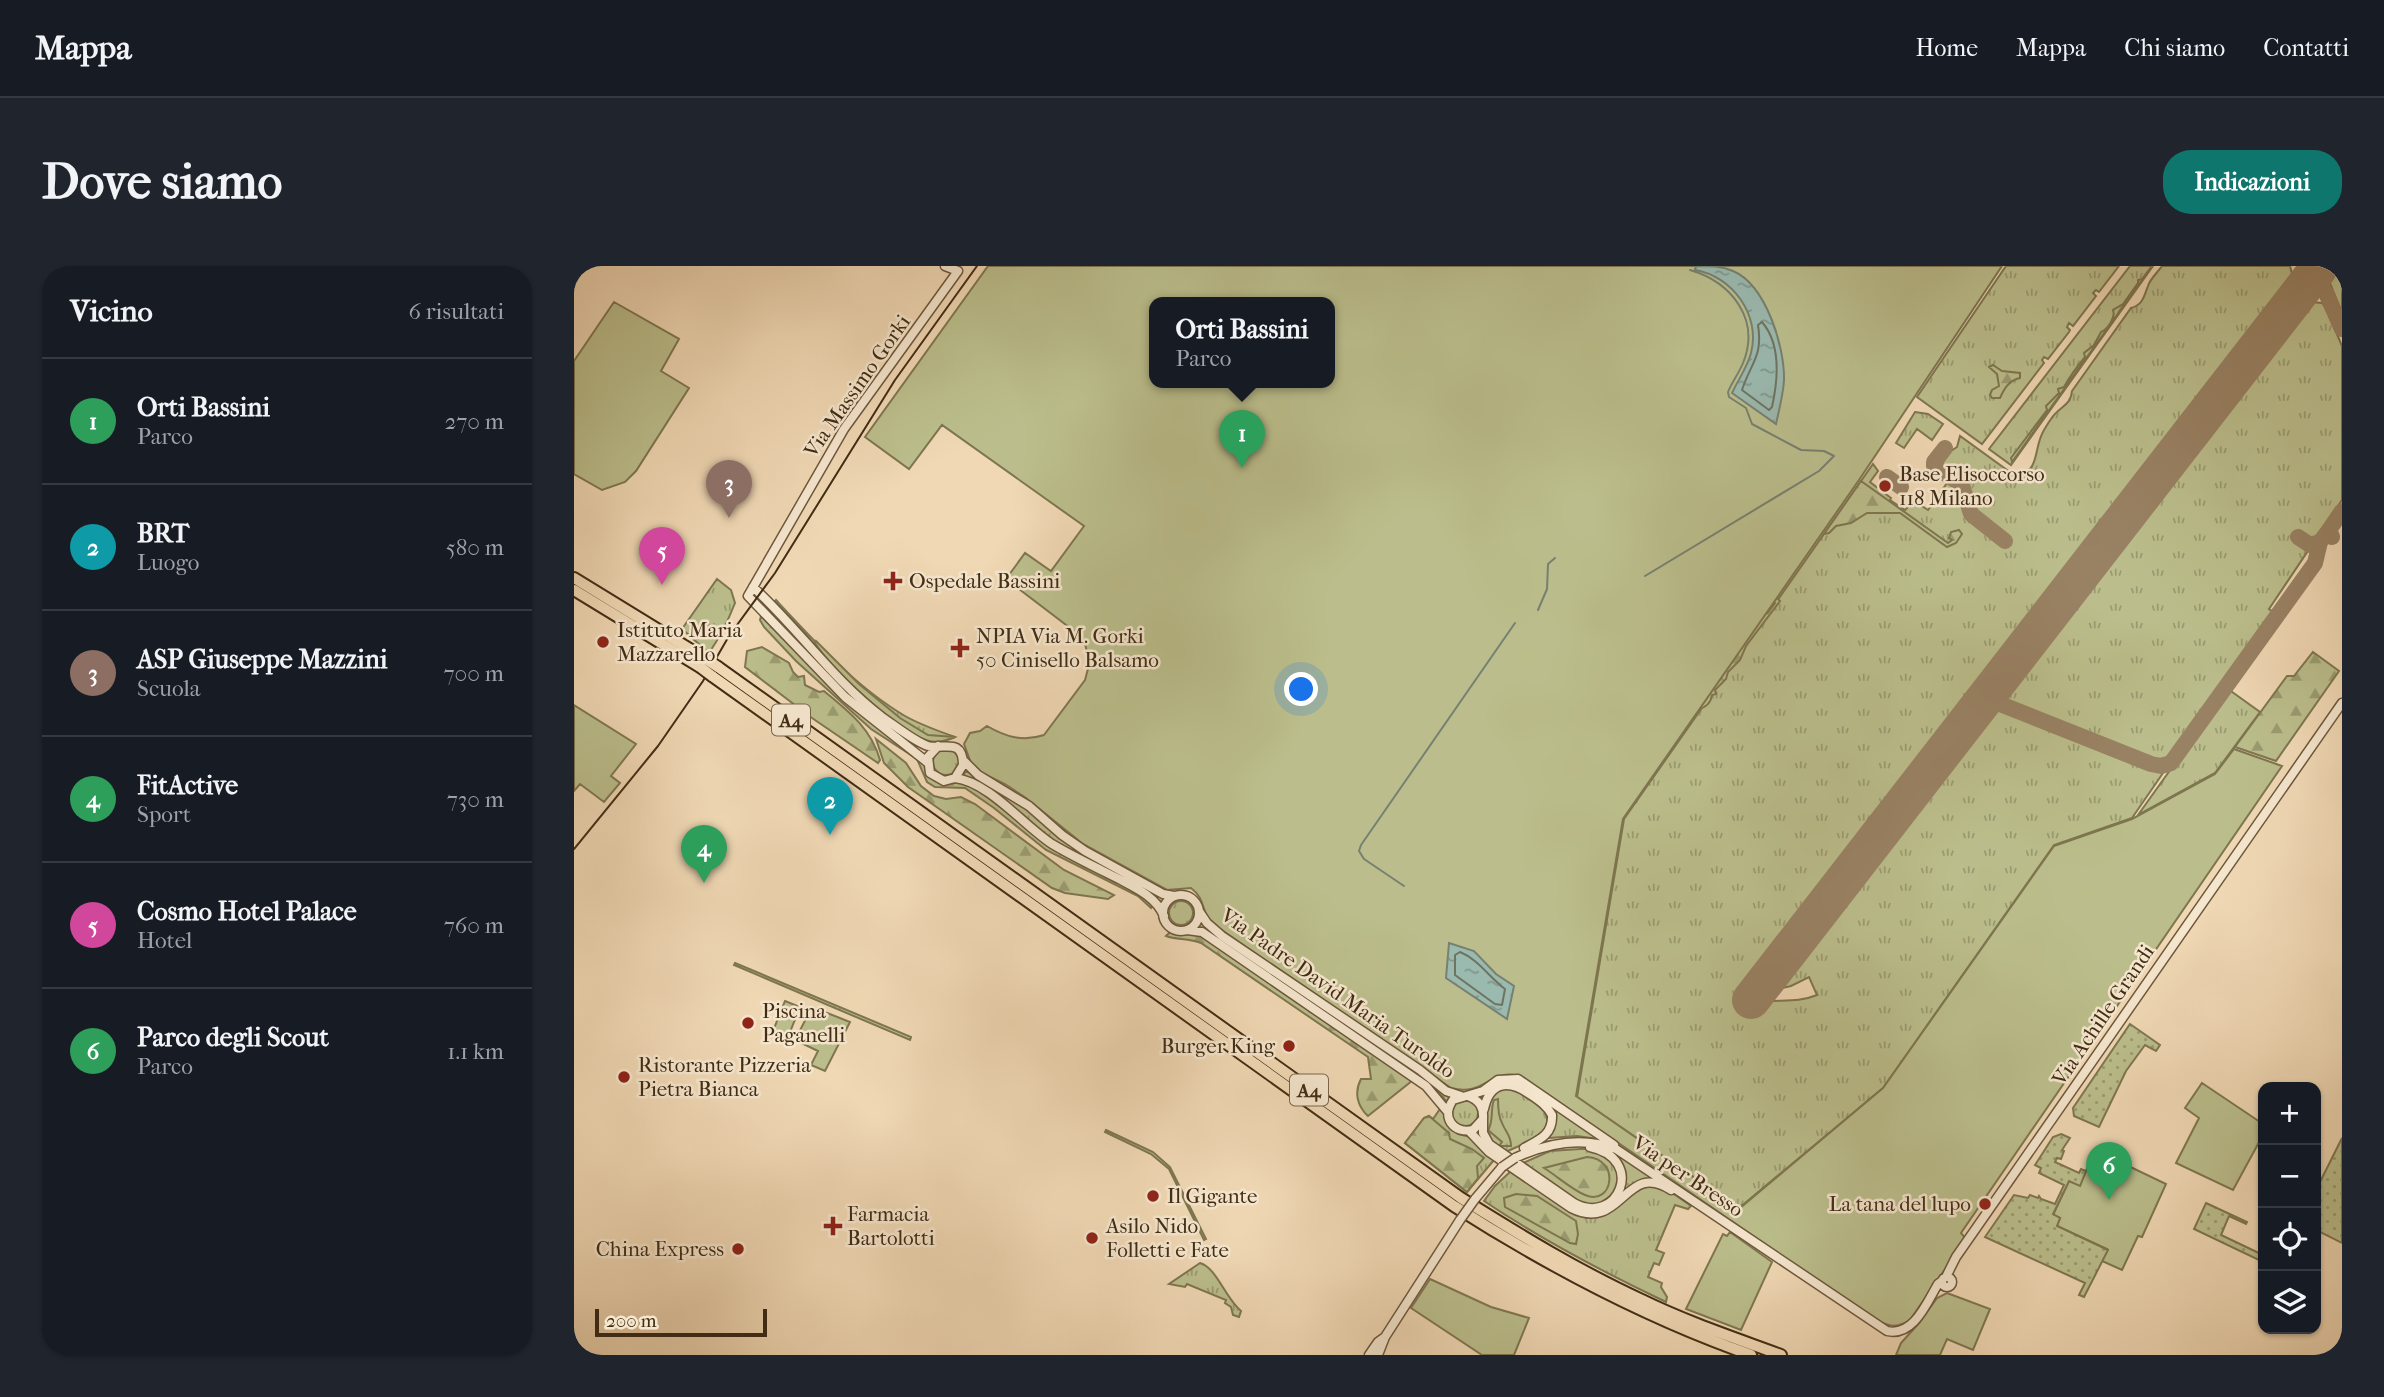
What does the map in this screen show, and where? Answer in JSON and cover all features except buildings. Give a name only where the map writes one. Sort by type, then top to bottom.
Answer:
[{"type":"highway","name":"A4","points":[[575,582],[715,671],[1461,1198],[1570,1265],[1701,1326],[1781,1355]]},
{"type":"highway","name":"A4","points":[[715,671],[1454,1206],[1566,1273],[1639,1310],[1701,1338],[1751,1355]]},
{"type":"street","points":[[945,266],[956,269]]},
{"type":"street","name":"Via Massimo Gorki","points":[[927,762],[845,696],[748,596],[844,429],[956,269]]},
{"type":"street","points":[[753,587],[851,690],[882,716],[928,746],[953,747],[961,753],[962,771],[955,778]]},
{"type":"street","name":"Via Achille Grandi","points":[[1967,1244],[2342,702]]},
{"type":"street","points":[[938,746],[930,753],[927,762],[934,777],[944,781],[963,779],[981,789],[1051,843],[1140,890],[1155,902],[1173,929],[1187,930],[1198,921],[1196,902],[1189,897],[1174,897],[1158,892],[1085,851],[1029,806],[978,775],[963,760]]},
{"type":"street","points":[[1164,916],[1166,903],[1174,897]]},
{"type":"street","name":"Via Padre David Maria Turoldo","points":[[1199,911],[1222,936],[1446,1091],[1465,1096]]},
{"type":"street","name":"Via Padre David Maria Turoldo","points":[[1187,930],[1202,932],[1426,1086],[1447,1111]]},
{"type":"street","points":[[1465,1096],[1479,1102],[1483,1115],[1483,1133],[1489,1144],[1579,1205],[1600,1207],[1613,1199],[1620,1188],[1621,1175],[1611,1154],[1599,1149],[1568,1147],[1544,1151],[1522,1159],[1515,1157],[1519,1150],[1547,1134],[1552,1119],[1550,1111],[1518,1086],[1506,1084],[1489,1094],[1483,1115],[1479,1125],[1469,1131],[1461,1131],[1449,1120],[1447,1111],[1453,1100],[1465,1096],[1483,1091],[1498,1080],[1518,1079],[1627,1154]]},
{"type":"street","points":[[1469,1131],[1489,1152],[1571,1208],[1583,1213],[1597,1214],[1609,1210],[1631,1189],[1649,1183],[1664,1186],[1710,1212]]},
{"type":"street","name":"Via per Bresso","points":[[1378,1355],[1385,1337],[1429,1265],[1475,1199],[1502,1167],[1515,1157],[1534,1149],[1572,1142],[1607,1145],[1627,1154],[1887,1331],[1896,1332],[1910,1326],[1946,1281],[1965,1253],[1967,1244]]},
{"type":"street","name":"Via per Bresso","points":[[1369,1355],[1385,1337]]},
{"type":"green space","points":[[988,266],[2002,266],[1859,480],[1623,819],[1576,1096],[1739,1209],[1883,1088],[2054,846],[2132,819],[2215,774],[2234,749],[2282,766],[1961,1233],[1966,1239],[1910,1320],[1889,1325],[1875,1320],[1524,1078],[1504,1075],[1473,1089],[1451,1088],[1213,924],[1196,892],[1191,888],[1167,890],[1083,844],[1026,798],[978,771],[971,763],[964,744],[970,733],[987,726],[1015,737],[1044,735],[1085,680],[1089,665],[1085,643],[1074,631],[1006,579],[1025,553],[1051,571],[1084,526],[942,425],[909,469],[865,437]]},
{"type":"green space","points":[[2006,266],[2119,266],[2099,292],[2096,290],[2093,293],[2096,296],[2073,326],[2069,323],[2069,332],[2048,359],[2044,357],[2044,363],[1982,444],[1917,397]]},
{"type":"green space","points":[[2130,266],[2153,266],[2011,465],[1989,449]]},
{"type":"green space","points":[[2152,266],[2012,462],[2011,458],[2047,410],[2046,406],[2059,393],[2058,389],[2064,387],[2085,357],[2084,353],[2111,323],[2113,310],[2123,304],[2138,280],[2142,279]]},
{"type":"green space","points":[[2162,266],[2290,266],[2292,274],[2288,286],[1742,993],[1762,1008],[1768,1001],[1799,1000],[1817,995],[1809,977],[1778,989],[1995,707],[2163,773],[2132,818],[2054,845],[1883,1088],[1739,1208],[1577,1097],[1624,819],[1873,464],[1878,471],[1870,482],[1905,510],[1914,501],[1928,510],[1955,476],[1941,465],[1957,447],[1960,436],[2014,475],[2019,476],[2026,472],[2034,463],[2041,437],[2050,421],[2069,401],[2072,391],[2131,308],[2141,302],[2150,281]]},
{"type":"green space","points":[[2314,266],[2342,266],[2342,313],[2327,276]]},
{"type":"green space","points":[[614,302],[679,339],[661,371],[689,388],[636,471],[625,482],[602,490],[574,474],[574,361]]},
{"type":"green space","points":[[2311,302],[2322,303],[2326,308],[2342,346],[2342,500],[2269,609],[2273,612],[2169,761],[2141,757],[2099,743],[2026,713],[2027,710],[2002,699]]},
{"type":"green space","points":[[1993,365],[2002,371],[2020,373],[2020,378],[2005,388],[2000,398],[1992,398],[1990,395],[1992,390],[1999,386],[1997,374],[1989,367]]},
{"type":"green space","points":[[1915,412],[1928,414],[1943,424],[1932,440],[1917,429],[1904,448],[1896,443]]},
{"type":"green space","points":[[1861,481],[1948,543],[1952,540],[1949,538],[1951,532],[1959,530],[1962,534],[1956,543],[1947,547],[1900,513],[1867,513],[1824,534]]},
{"type":"green space","points":[[717,579],[731,590],[735,603],[709,653],[682,629]]},
{"type":"green space","points":[[1775,596],[1780,601],[1746,646],[1740,660],[1715,690],[1716,694],[1712,695],[1709,703],[1697,710],[1739,645],[1744,646],[1740,644],[1766,613],[1763,611],[1769,601],[1773,603],[1767,614],[1775,603],[1772,600]]},
{"type":"green space","points":[[776,600],[836,662],[870,691],[911,719],[955,737],[932,742],[887,715],[836,668]]},
{"type":"green space","points":[[761,616],[848,703],[924,763],[935,781],[948,784],[961,782],[975,788],[1016,819],[1154,904],[1151,908],[1138,896],[1046,850],[965,788],[935,787],[927,782],[917,759],[871,729],[796,661],[764,627]]},
{"type":"green space","points":[[816,641],[859,684],[900,718],[928,735],[955,737],[929,741],[901,726],[851,683],[824,654]]},
{"type":"green space","points":[[762,647],[789,663],[798,677],[804,676],[805,685],[819,692],[824,691],[850,713],[871,739],[880,760],[878,763],[812,718],[745,667],[747,651]]},
{"type":"green space","points":[[2313,652],[2339,671],[2276,761],[2235,747],[2287,676],[2294,676]]},
{"type":"green space","points":[[2228,689],[2260,712],[2215,773],[2138,815]]},
{"type":"green space","points":[[574,705],[636,744],[611,776],[620,783],[604,802],[580,784],[574,791]]},
{"type":"green space","points":[[876,739],[906,763],[921,786],[934,796],[946,799],[961,797],[975,804],[1064,870],[1114,895],[1108,899],[1065,893],[1052,888],[908,787],[884,763]]},
{"type":"green space","points":[[946,749],[955,753],[959,762],[955,771],[946,775],[937,771],[933,762],[937,753]]},
{"type":"green space","points":[[966,771],[1166,899],[1163,903],[1136,884],[1054,842],[962,777]]},
{"type":"green space","points":[[1181,901],[1190,904],[1193,913],[1190,922],[1181,925],[1172,922],[1169,913],[1172,904]]},
{"type":"green space","points":[[1200,922],[1451,1097],[1447,1102],[1434,1088],[1403,1065],[1198,928]]},
{"type":"green space","points":[[1170,932],[1201,936],[1413,1080],[1368,1116],[1361,1108],[1357,1094],[1361,1079],[1371,1079],[1368,1057],[1201,943],[1166,936]]},
{"type":"green space","points":[[735,963],[911,1037],[910,1040],[734,965]]},
{"type":"green space","points":[[785,1001],[800,1007],[788,1037],[773,1031]]},
{"type":"green space","points":[[812,1007],[850,1022],[825,1071],[811,1065],[818,1051],[795,1040]]},
{"type":"green space","points":[[2130,1024],[2160,1045],[2156,1051],[2145,1045],[2126,1071],[2099,1127],[2074,1116],[2073,1108]]},
{"type":"green space","points":[[1515,1080],[1533,1089],[1605,1140],[1577,1136],[1548,1138],[1554,1130],[1554,1112],[1539,1096],[1519,1085],[1500,1085],[1491,1090],[1484,1101],[1478,1095],[1501,1082]]},
{"type":"green space","points":[[2202,1083],[2258,1121],[2258,1144],[2233,1190],[2176,1163],[2199,1118],[2185,1108]]},
{"type":"green space","points":[[1505,1088],[1520,1091],[1542,1108],[1547,1119],[1546,1126],[1536,1137],[1506,1152],[1492,1143],[1485,1129],[1487,1105],[1494,1093]]},
{"type":"green space","points":[[1498,1099],[1500,1117],[1511,1146],[1499,1146],[1502,1142],[1488,1130],[1494,1100]]},
{"type":"green space","points":[[1465,1100],[1474,1104],[1478,1113],[1474,1122],[1465,1126],[1456,1122],[1452,1113],[1456,1104]]},
{"type":"green space","points":[[1442,1106],[1449,1127],[1458,1134],[1471,1137],[1494,1160],[1467,1192],[1405,1143],[1424,1118],[1429,1116],[1433,1119]]},
{"type":"green space","points":[[1429,1116],[1449,1133],[1450,1139],[1484,1158],[1477,1166],[1478,1178],[1467,1192],[1405,1143],[1424,1118]]},
{"type":"green space","points":[[1480,1129],[1491,1149],[1576,1207],[1590,1210],[1610,1206],[1594,1213],[1573,1207],[1489,1149],[1474,1133]]},
{"type":"green space","points":[[1106,1130],[1153,1152],[1170,1167],[1206,1239],[1204,1240],[1169,1169],[1151,1154],[1105,1132]]},
{"type":"green space","points":[[2061,1134],[2070,1138],[2062,1150],[2061,1159],[2057,1158],[2055,1162],[2079,1173],[2081,1169],[2086,1171],[2080,1186],[2069,1181],[2053,1214],[2060,1218],[2057,1226],[2108,1250],[2084,1297],[2079,1295],[2085,1283],[1985,1237],[2014,1195],[2028,1198],[2030,1195],[2039,1196],[2055,1204],[2064,1185],[2039,1173],[2041,1168],[2035,1165],[2053,1137]]},
{"type":"green space","points":[[2342,1138],[2342,1243],[2321,1232],[2321,1180]]},
{"type":"green space","points":[[1593,1149],[1614,1162],[1619,1178],[1615,1193],[1598,1205],[1582,1204],[1523,1163],[1550,1151]]},
{"type":"green space","points":[[2095,1150],[2166,1184],[2142,1237],[2138,1236],[2122,1270],[2102,1261],[2107,1249],[2057,1226],[2060,1218],[2053,1215],[2069,1181],[2080,1185]]},
{"type":"green space","points":[[1616,1153],[1660,1182],[1639,1183],[1618,1197],[1622,1178]]},
{"type":"green space","points":[[1587,1157],[1605,1165],[1609,1173],[1607,1189],[1595,1197],[1585,1195],[1544,1168]]},
{"type":"green space","points":[[1511,1171],[1589,1217],[1609,1211],[1640,1188],[1648,1186],[1666,1189],[1691,1206],[1688,1209],[1675,1205],[1656,1250],[1664,1253],[1659,1265],[1654,1263],[1648,1277],[1662,1283],[1666,1302],[1573,1255],[1484,1201]]},
{"type":"green space","points":[[1516,1194],[1537,1196],[1576,1221],[1576,1244],[1505,1207],[1504,1198]]},
{"type":"green space","points":[[2206,1203],[2247,1222],[2246,1224],[2229,1216],[2221,1235],[2258,1253],[2258,1260],[2194,1229]]},
{"type":"green space","points":[[1730,1232],[1772,1262],[1741,1330],[1686,1309],[1723,1234],[1727,1236]]},
{"type":"green space","points":[[1200,1263],[1211,1271],[1241,1311],[1239,1317],[1233,1315],[1231,1307],[1225,1303],[1226,1300],[1187,1284],[1185,1287],[1169,1284]]},
{"type":"green space","points":[[1430,1279],[1491,1307],[1529,1318],[1514,1355],[1482,1355],[1411,1308]]},
{"type":"green space","points":[[1947,1293],[1990,1309],[1973,1350],[1947,1339],[1940,1355],[1896,1355],[1901,1343],[1937,1298]]},
{"type":"water","points":[[1696,266],[1733,271],[1745,278],[1764,303],[1777,335],[1783,367],[1783,386],[1776,424],[1732,393],[1751,353],[1752,325],[1741,300],[1732,289],[1721,280],[1695,270]]},
{"type":"water","points":[[1449,943],[1474,951],[1496,974],[1514,986],[1507,1019],[1446,978]]},
{"type":"waterway","points":[[1645,576],[1819,471],[1834,456],[1824,451],[1801,450],[1752,424],[1746,408],[1729,397],[1728,392],[1748,347],[1745,317],[1730,293],[1718,283],[1690,270]]},
{"type":"waterway","points":[[1538,610],[1547,589],[1548,564],[1555,558]]},
{"type":"waterway","points":[[1404,886],[1364,859],[1359,851],[1361,845],[1515,623]]},
{"type":"taxiway","points":[[2311,278],[2326,293],[2342,329]]},
{"type":"taxiway","points":[[1945,448],[1934,466],[1962,485],[1971,514],[2005,541]]},
{"type":"taxiway","points":[[1887,477],[1901,487]]},
{"type":"taxiway","points":[[2332,537],[2329,530],[2342,511]]},
{"type":"taxiway","points":[[1985,698],[2151,764],[2161,766],[2171,763],[2315,563],[2320,542],[2329,530]]},
{"type":"taxiway","points":[[2298,537],[2310,545],[2320,542]]},
{"type":"runway","points":[[1751,1000],[2318,269]]},
{"type":"tram line","points":[[574,849],[658,746],[703,681],[729,636],[775,573],[895,380],[977,266]]},
{"type":"place","name":"Orti Bassini","points":[[1242,468]]},
{"type":"place","name":"Base Elisoccorso 118 Milano","points":[[1885,486]]},
{"type":"place","name":"ASP Giuseppe Mazzini","points":[[729,518]]},
{"type":"place","name":"Ospedale Bassini","points":[[893,581]]},
{"type":"place","name":"Cosmo Hotel Palace","points":[[662,585]]},
{"type":"place","name":"Istituto Maria Mazzarello","points":[[603,642]]},
{"type":"place","name":"NPIA Via M. Gorki 50 Cinisello Balsamo","points":[[960,648]]},
{"type":"place","name":"BRT","points":[[830,835]]},
{"type":"place","name":"FitActive","points":[[704,883]]},
{"type":"place","name":"Piscina Paganelli","points":[[748,1023]]},
{"type":"place","name":"Burger King","points":[[1289,1046]]},
{"type":"place","name":"Ristorante Pizzeria Pietra Bianca","points":[[624,1077]]},
{"type":"place","name":"Il Gigante","points":[[1153,1196]]},
{"type":"place","name":"Parco degli Scout","points":[[2109,1200]]},
{"type":"place","name":"La tana del lupo","points":[[1985,1204]]},
{"type":"place","name":"Farmacia Bartolotti","points":[[833,1226]]},
{"type":"place","name":"Asilo Nido Folletti e Fate","points":[[1092,1238]]},
{"type":"place","name":"China Express","points":[[738,1249]]}]
